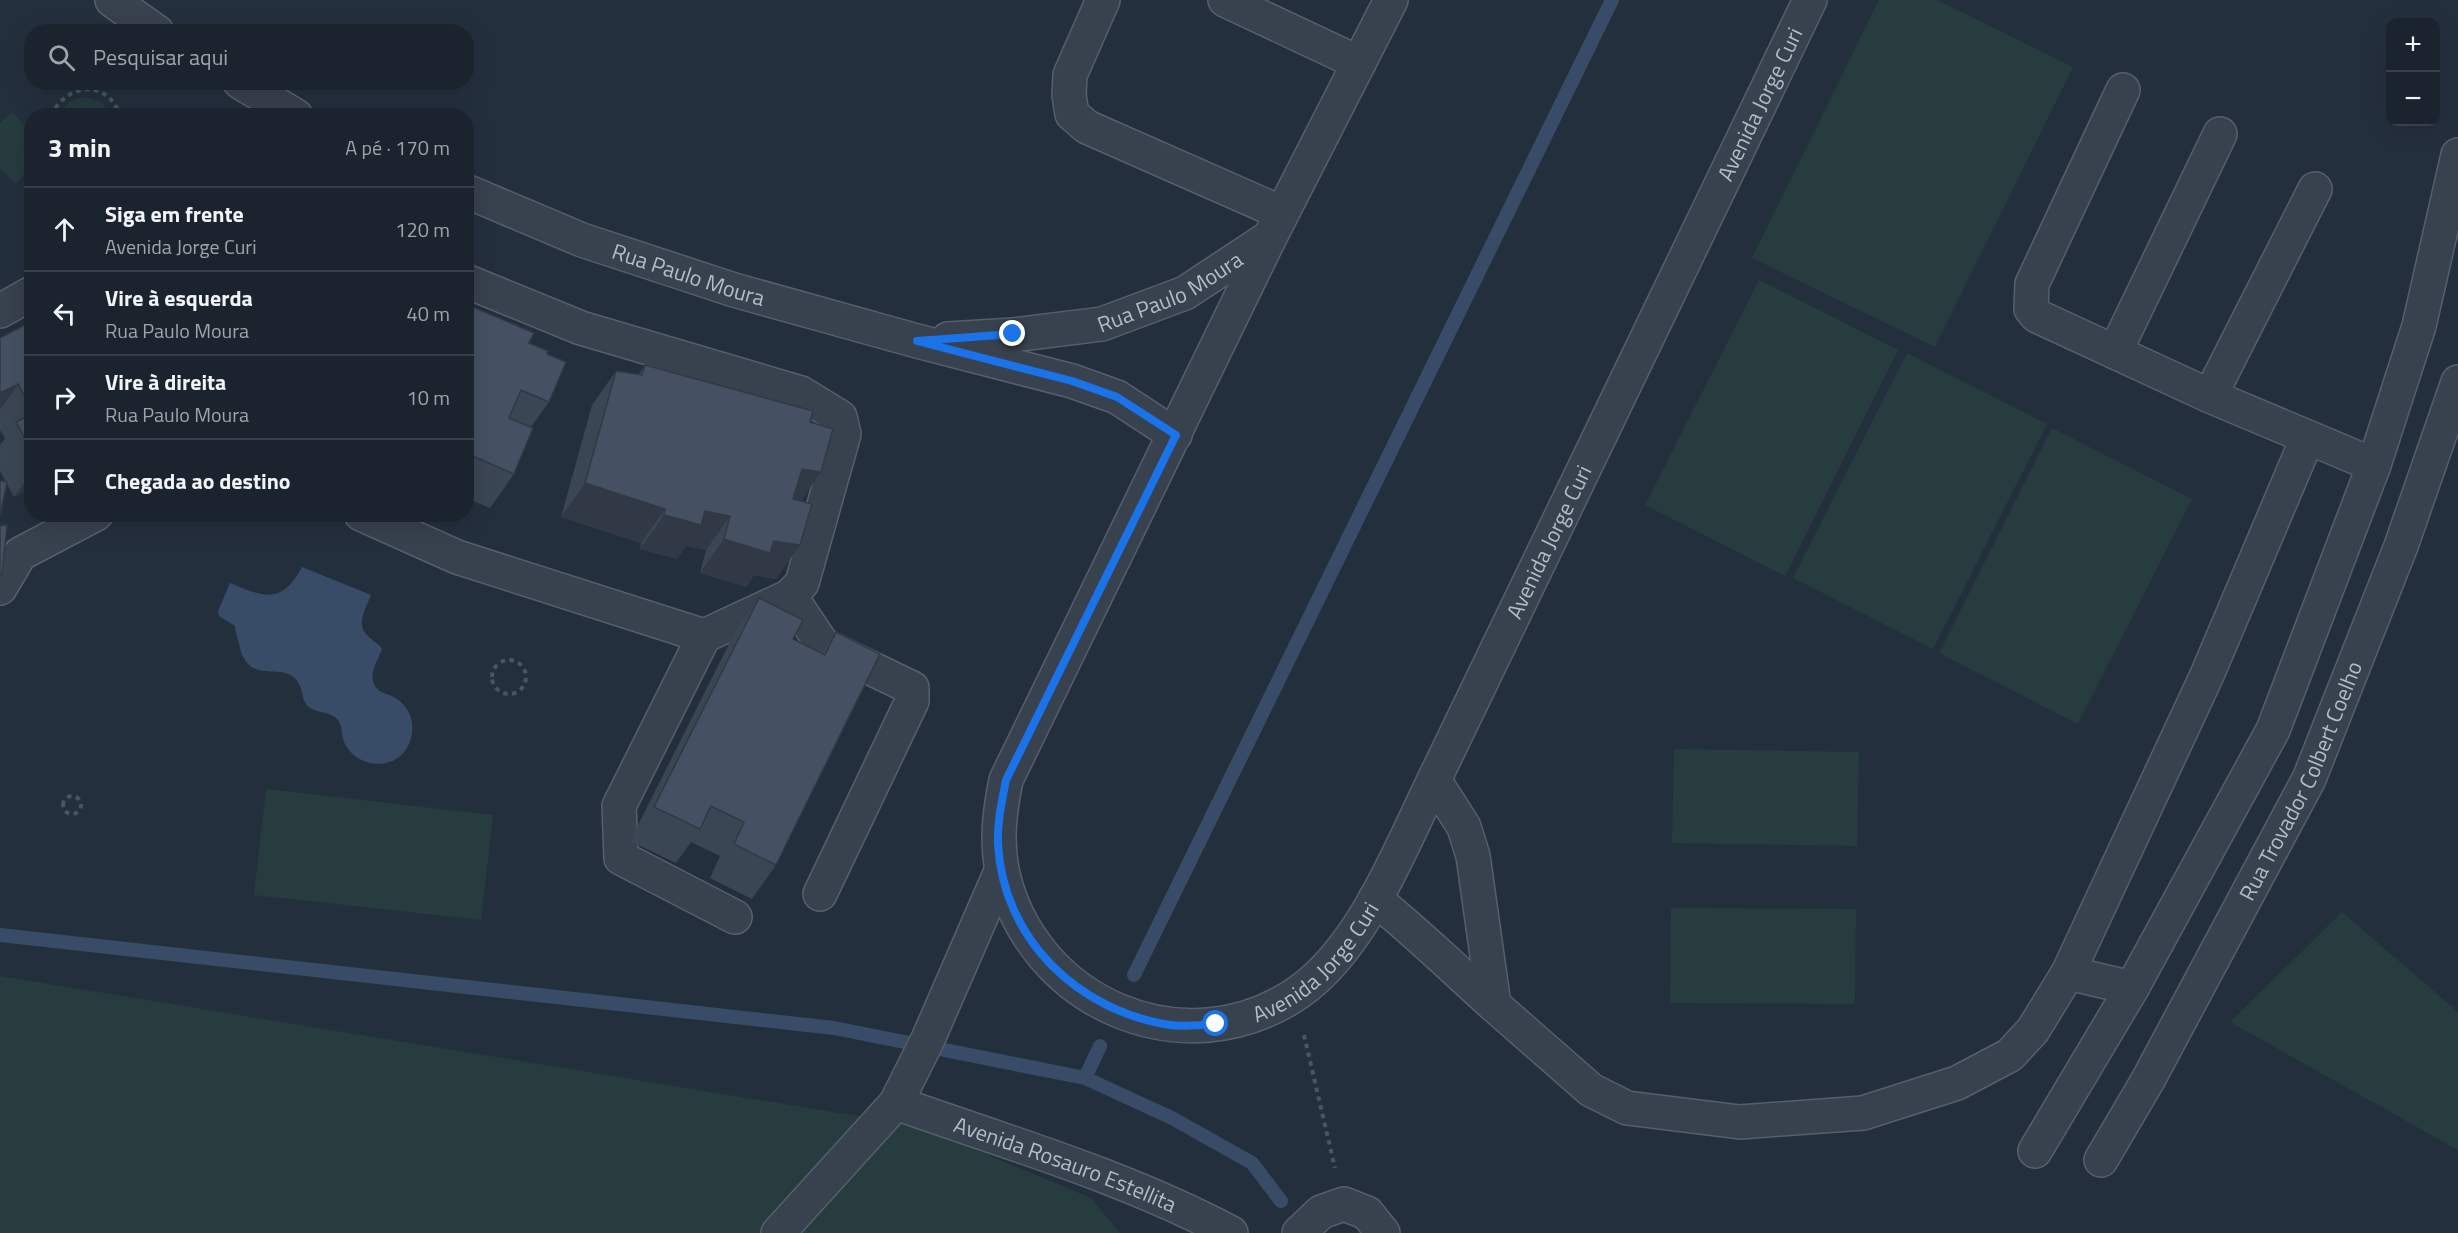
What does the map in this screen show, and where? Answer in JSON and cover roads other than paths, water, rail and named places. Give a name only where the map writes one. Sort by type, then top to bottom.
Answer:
[{"type":"street","points":[[112,0],[146,24]]},
{"type":"street","points":[[1103,0],[1070,75],[1069,95],[1072,114],[1087,127],[1276,225]]},
{"type":"street","points":[[1225,0],[1359,63]]},
{"type":"street","name":"Avenida Jorge Curi","points":[[1391,0],[1276,225],[1176,435],[1006,780],[1000,812],[998,844],[1008,894],[1022,926],[1038,951],[1068,982],[1103,1005],[1137,1018],[1173,1026],[1216,1024],[1257,1013],[1298,993],[1326,970],[1346,946],[1375,899],[1434,780],[1810,0]]},
{"type":"street","points":[[250,90],[273,108]]},
{"type":"street","points":[[2123,90],[2032,284],[2031,309],[2037,316],[2210,396],[2373,465]]},
{"type":"street","points":[[2115,352],[2220,134]]},
{"type":"street","points":[[2036,1151],[2132,988],[2273,729],[2373,465],[2418,326],[2458,155]]},
{"type":"street","points":[[2210,396],[2315,189]]},
{"type":"street","name":"Rua Paulo Moura","points":[[474,194],[582,240],[734,290],[1072,381],[1117,397],[1176,435]]},
{"type":"street","name":"Rua Paulo Moura","points":[[917,341],[1013,334],[1102,324],[1185,293],[1276,225]]},
{"type":"street","points":[[474,285],[580,328],[801,393],[840,417],[844,434],[802,583],[790,596],[704,636],[619,806],[621,858],[735,917]]},
{"type":"street","points":[[0,310],[24,297]]},
{"type":"street","name":"Rua Trovador Colbert Coelho","points":[[2101,1160],[2148,1080],[2309,779],[2401,546],[2458,382]]},
{"type":"street","points":[[1375,899],[1414,931],[1591,1090],[1627,1108],[1740,1122],[1863,1113],[1957,1083],[2010,1055],[2033,1030],[2068,973],[2207,675],[2307,439]]},
{"type":"street","points":[[0,588],[20,554],[81,522]]},
{"type":"street","points":[[379,522],[457,557],[704,636]]},
{"type":"street","points":[[790,596],[823,645],[912,688],[912,701],[820,894]]},
{"type":"street","points":[[1434,780],[1464,827],[1473,856],[1494,1005]]},
{"type":"street","points":[[778,1233],[896,1103],[928,1039],[1002,869]]},
{"type":"street","points":[[2068,973],[2132,988]]},
{"type":"street","name":"Avenida Rosauro Estellita","points":[[896,1103],[1095,1173],[1198,1215],[1231,1233]]},
{"type":"street","points":[[1299,1233],[1321,1212],[1365,1216]]},
{"type":"water","points":[[302,567],[371,595],[364,611],[362,627],[364,632],[382,649],[373,671],[374,684],[380,691],[399,701],[412,720],[412,736],[409,744],[398,758],[390,762],[381,764],[363,761],[349,750],[344,742],[338,720],[309,707],[298,682],[292,676],[258,670],[250,666],[244,658],[235,626],[219,616],[218,611],[230,583],[253,592],[272,594],[287,587]]},
{"type":"waterway","points":[[1134,975],[1612,0]]},
{"type":"waterway","points":[[0,935],[834,1028],[1085,1078],[1172,1118],[1252,1163],[1281,1201]]},
{"type":"waterway","points":[[1085,1078],[1100,1046]]}]
